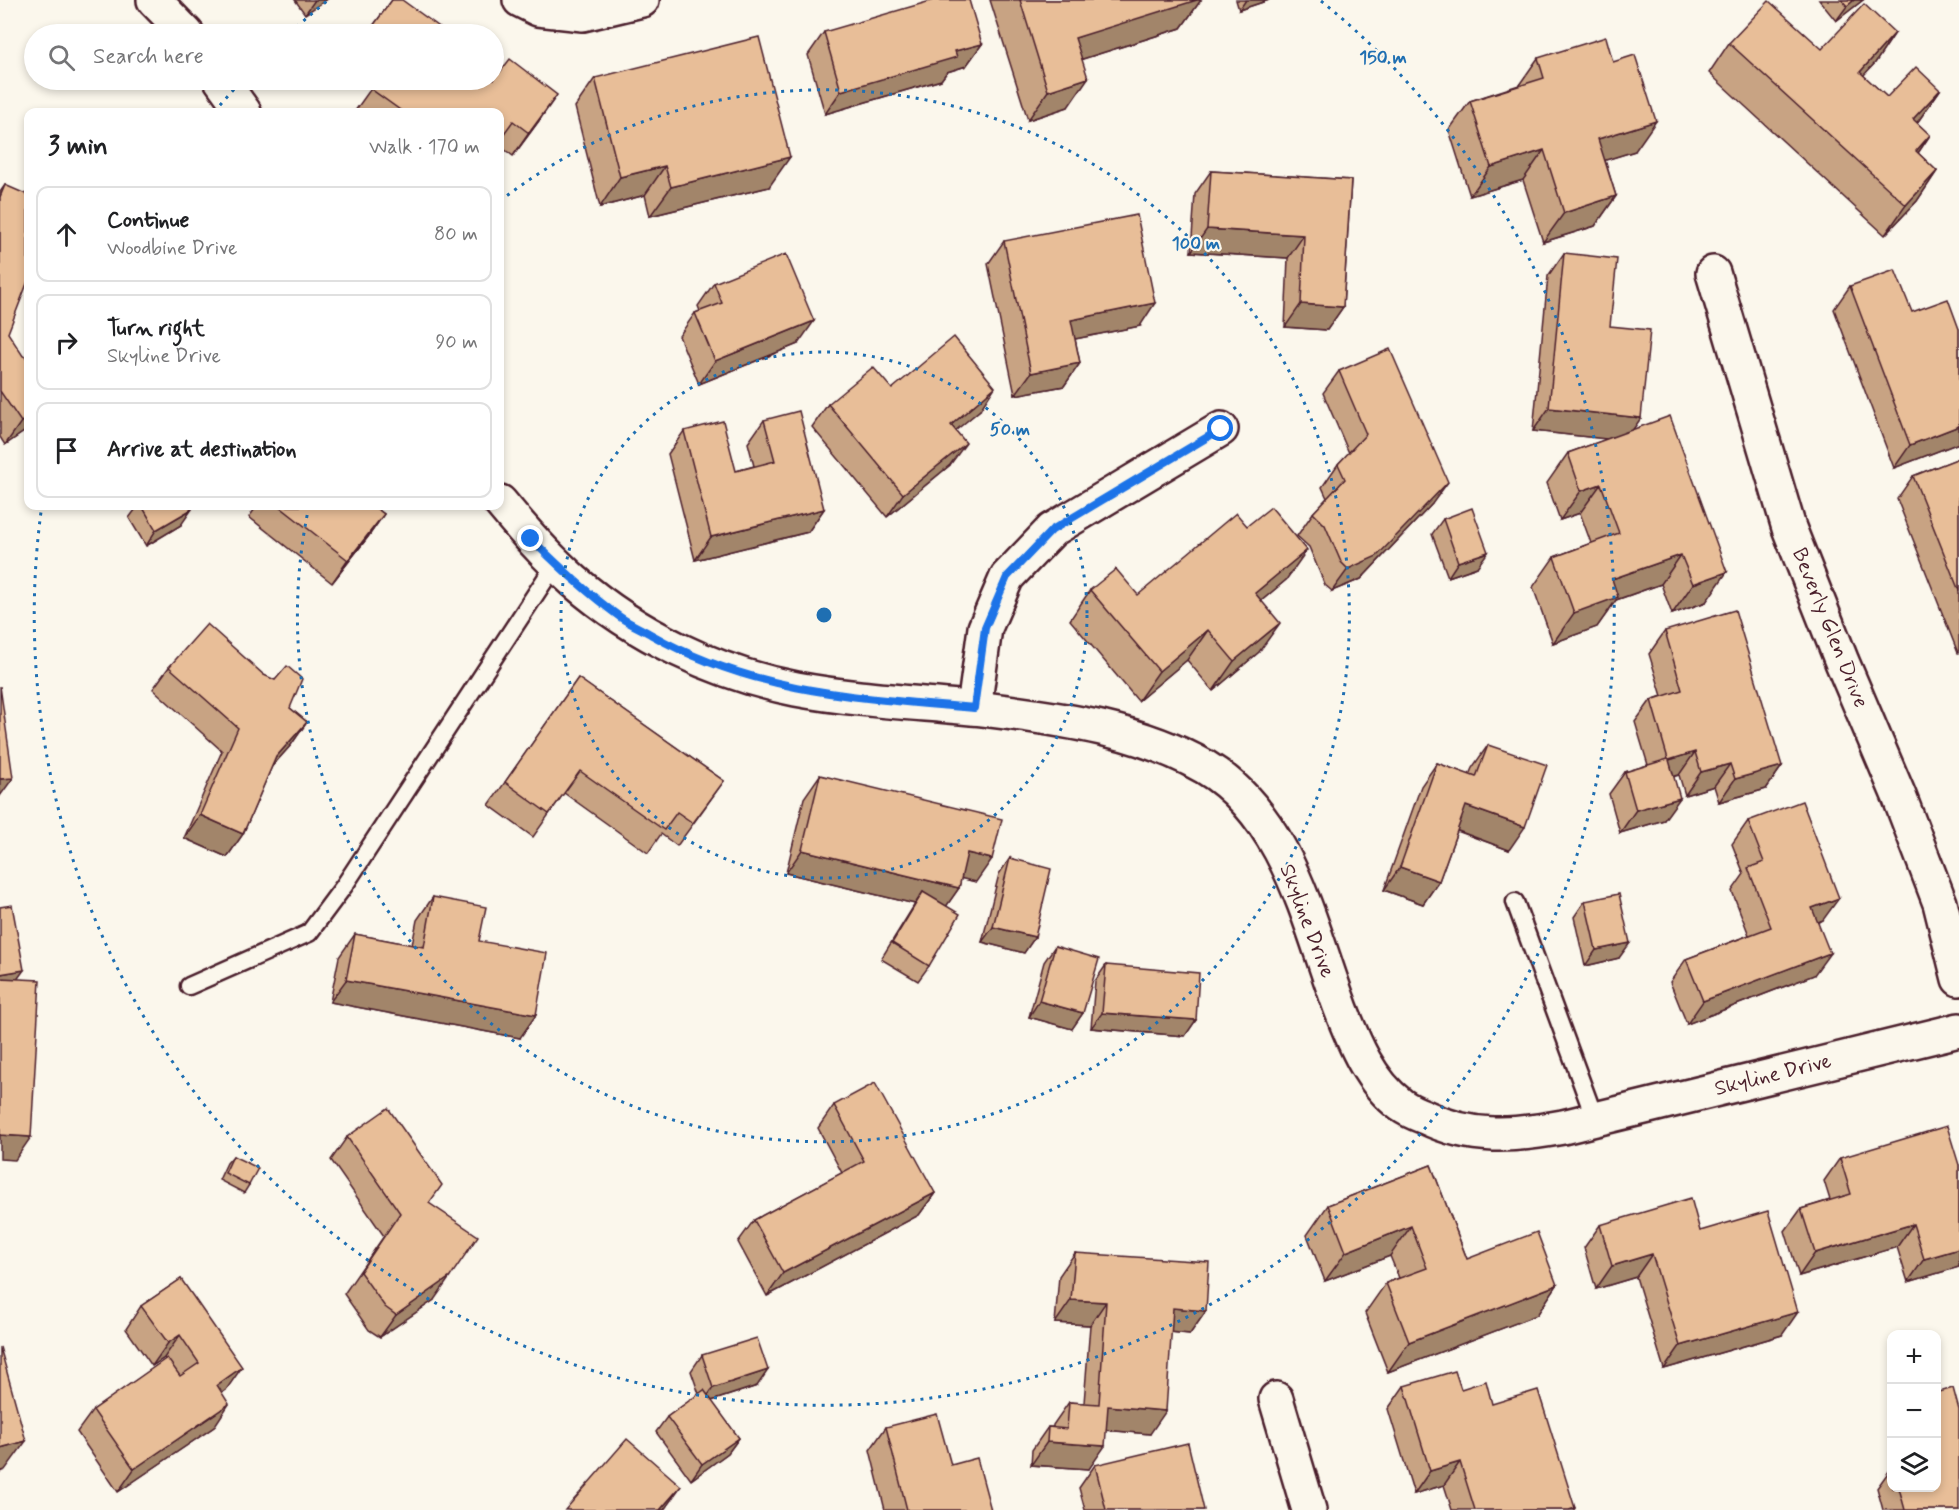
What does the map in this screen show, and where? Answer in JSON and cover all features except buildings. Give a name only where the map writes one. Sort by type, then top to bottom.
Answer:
[{"type":"street","points":[[154,0],[177,24]]},
{"type":"street","points":[[520,0],[538,9],[583,15],[642,0]]},
{"type":"street","points":[[228,90],[241,108]]},
{"type":"street","name":"Beverly Glen Drive","points":[[1713,273],[1789,528],[1936,892],[1959,978]]},
{"type":"street","points":[[974,708],[985,628],[1007,577],[1052,530],[1221,429]]},
{"type":"street","name":"Skyline Drive","points":[[504,507],[531,539],[574,581],[622,618],[676,649],[731,671],[806,690],[862,699],[1050,717],[1118,733],[1163,747],[1206,768],[1238,793],[1267,829],[1294,877],[1354,1041],[1376,1080],[1401,1106],[1437,1123],[1477,1133],[1520,1135],[1595,1119],[1959,1030]]},
{"type":"street","points":[[1276,1399],[1309,1510]]},
{"type":"lane","points":[[189,986],[309,933],[344,886],[556,563]]},
{"type":"lane","points":[[1515,902],[1595,1119]]},
{"type":"route","points":[[531,539],[574,581],[622,618],[676,649],[731,671],[794,688],[862,699],[974,708],[985,628],[1007,577],[1052,530],[1221,429]]}]
